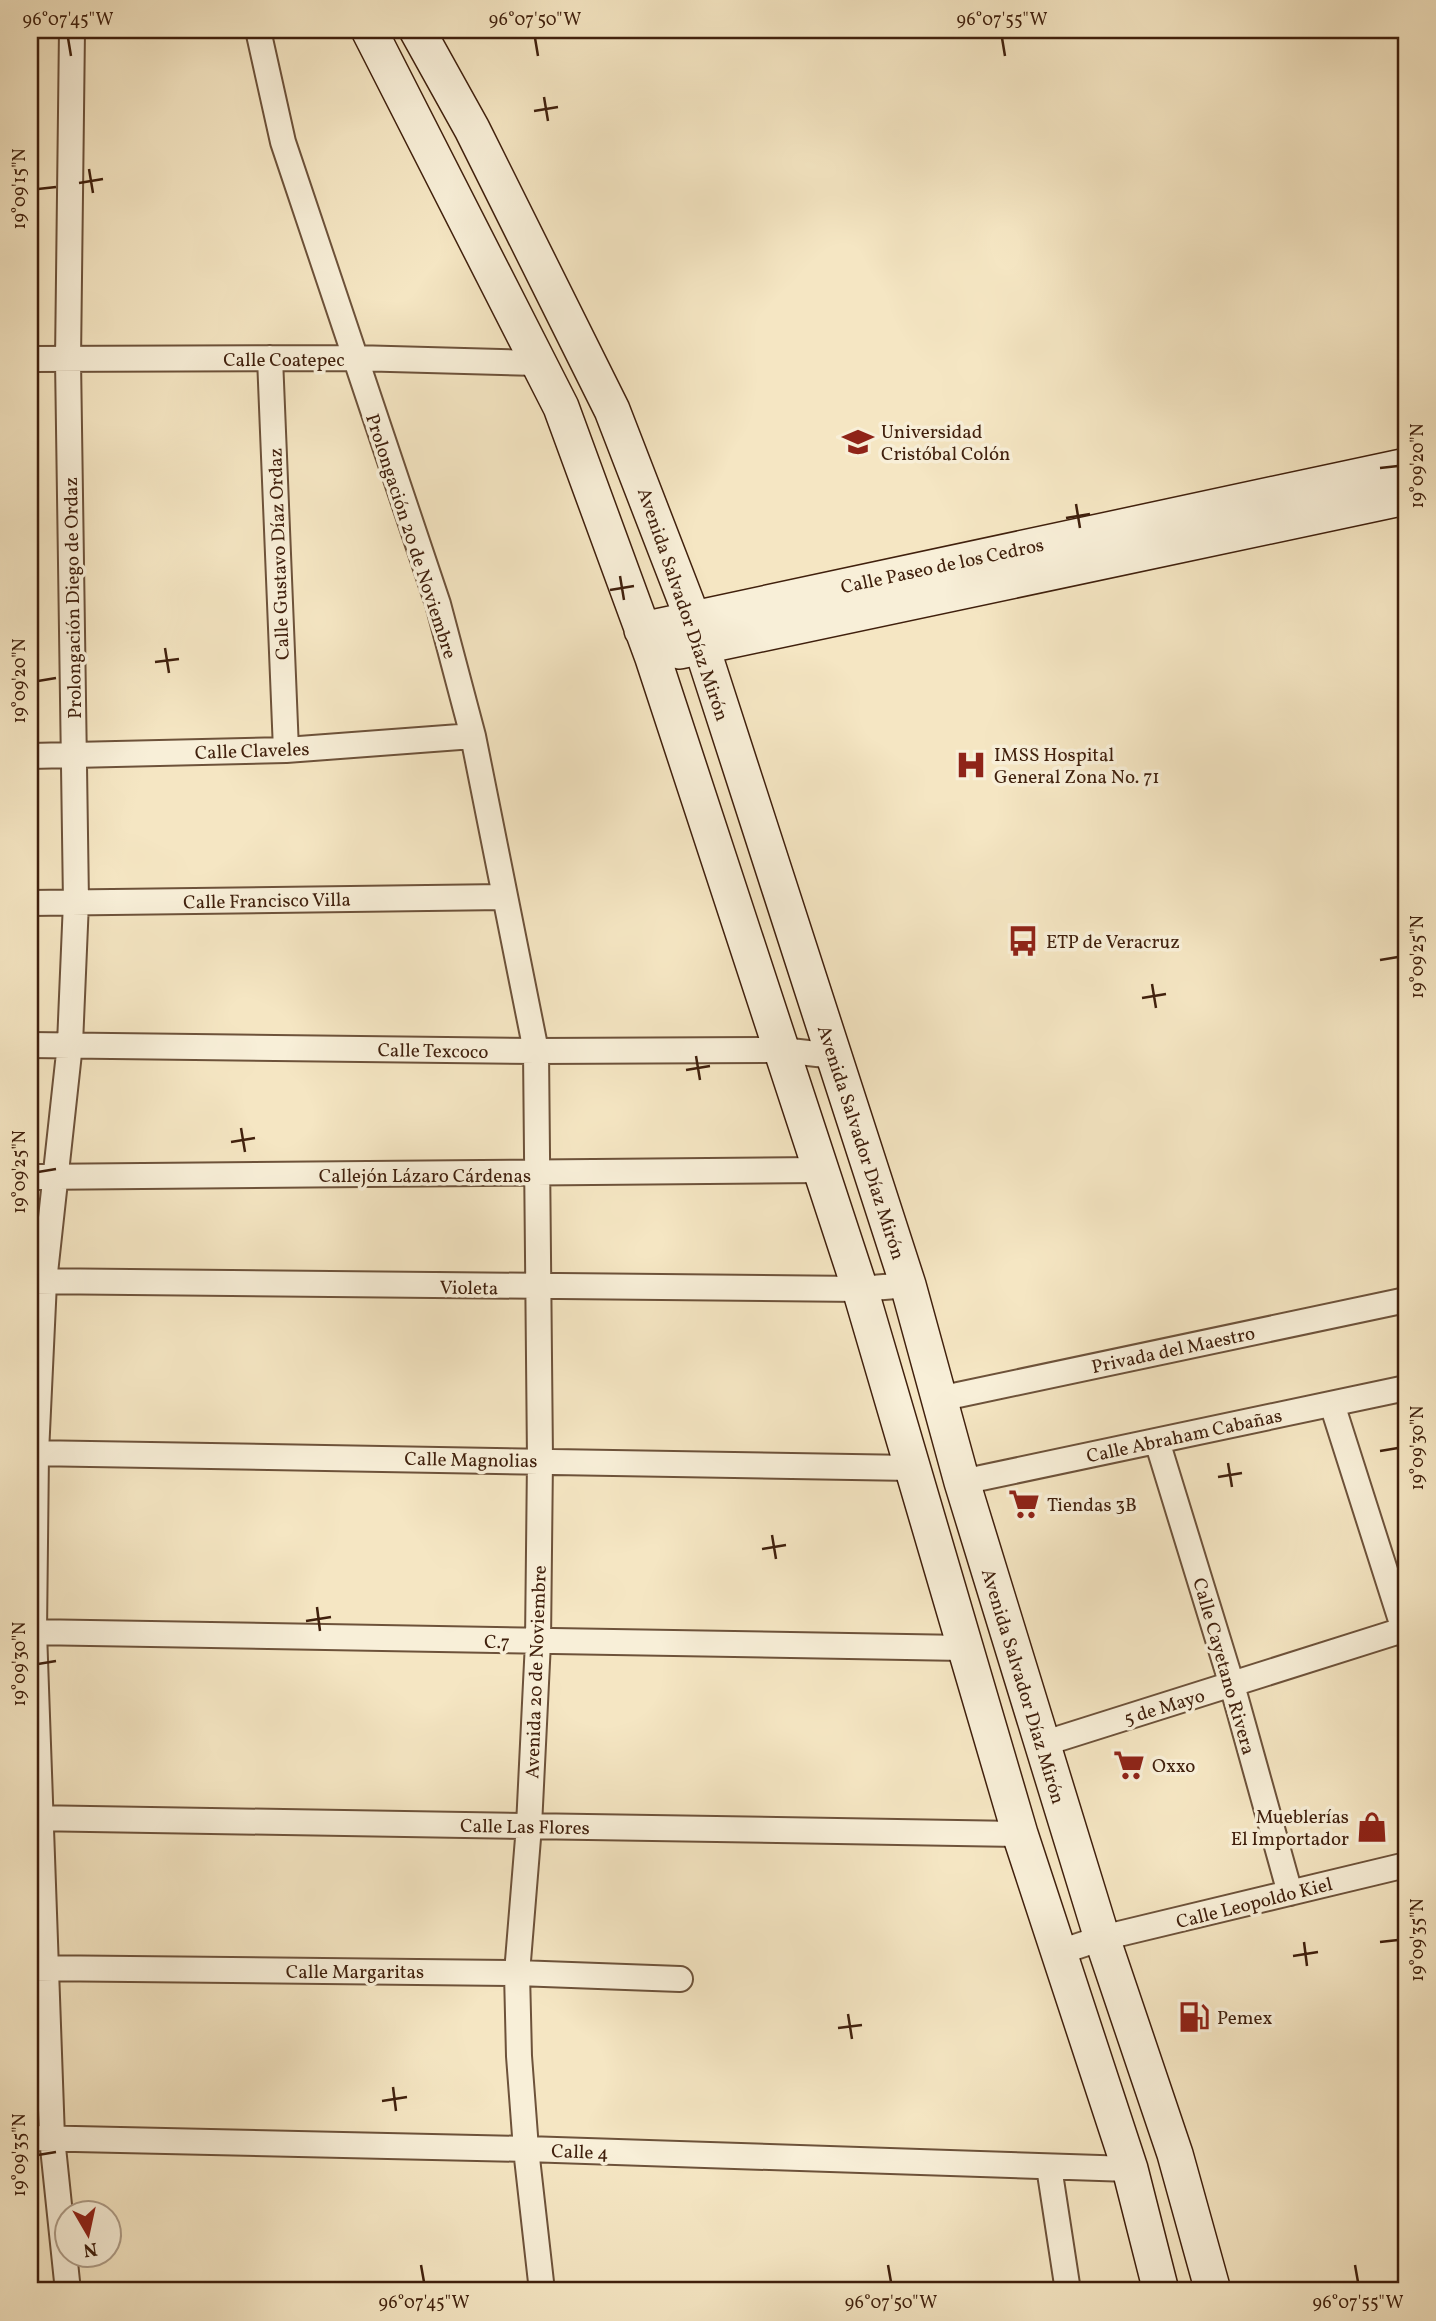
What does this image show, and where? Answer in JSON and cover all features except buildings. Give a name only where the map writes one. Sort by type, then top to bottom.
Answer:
[{"type":"main road","points":[[369,30],[561,407],[648,644],[860,1289],[1020,1833],[1130,2169],[1161,2291]]},
{"type":"main road","name":"Avenida Salvador Díaz Mirón","points":[[417,30],[472,130],[612,410],[697,632],[908,1285],[961,1482],[1102,1938],[1175,2154],[1213,2291]]},
{"type":"main road","name":"Calle Paseo de los Cedros","points":[[1071,554],[1406,466]]},
{"type":"main road","name":"Calle Paseo de los Cedros","points":[[648,644],[1071,554],[1406,497]]},
{"type":"street","name":"Prolongación Diego de Ordaz","points":[[68,2291],[41,2138],[32,1632],[37,1281],[55,1170],[70,1044],[76,902],[68,360],[72,30]]},
{"type":"street","name":"Prolongación 20 de Noviembre","points":[[258,30],[283,142],[438,604],[473,736],[536,1051]]},
{"type":"street","name":"Calle Gustavo Díaz Ordaz","points":[[270,358],[286,750]]},
{"type":"street","name":"Calle Coatepec","points":[[30,359],[354,358],[537,363]]},
{"type":"street","name":"Calle Claveles","points":[[30,756],[286,750],[473,736]]},
{"type":"street","name":"Calle Francisco Villa","points":[[30,903],[504,897]]},
{"type":"street","name":"Calle Texcoco","points":[[30,1045],[536,1051],[780,1050],[835,1056]]},
{"type":"street","name":"Avenida 20 de Noviembre","points":[[536,1051],[540,1288],[538,1642],[529,1826],[517,1973],[519,2056],[526,2149],[542,2291]]},
{"type":"street","name":"Callejón Lázaro Cárdenas","points":[[30,1177],[55,1170],[537,1174],[820,1170]]},
{"type":"street","name":"Violeta","points":[[37,1281],[540,1288],[860,1289],[908,1285]]},
{"type":"street","name":"Privada del Maestro","points":[[939,1399],[1406,1300]]},
{"type":"street","name":"Calle Abraham Cabañas","points":[[961,1482],[1406,1388]]},
{"type":"street","points":[[1332,1404],[1406,1631]]},
{"type":"street","name":"Calle Cayetano Rivera","points":[[1157,1441],[1232,1685],[1290,1893]]},
{"type":"street","name":"Calle Magnolias","points":[[33,1453],[912,1468]]},
{"type":"street","name":"5 de Mayo","points":[[1042,1744],[1406,1631]]},
{"type":"street","name":"C.7","points":[[32,1632],[964,1648]]},
{"type":"street","name":"Calle Las Flores","points":[[35,1818],[1020,1833]]},
{"type":"street","name":"Calle Leopoldo Kiel","points":[[1060,1952],[1102,1938],[1406,1865]]},
{"type":"street","name":"Calle Margaritas","points":[[38,1968],[517,1973],[680,1979]]},
{"type":"street","name":"Calle 4","points":[[41,2138],[526,2149],[1130,2169]]},
{"type":"street","points":[[1048,2166],[1068,2291]]},
{"type":"place","name":"Universidad Cristóbal Colón","points":[[858,442]]},
{"type":"place","name":"IMSS Hospital General Zona No. 71","points":[[971,765]]},
{"type":"place","name":"ETP de Veracruz","points":[[1023,941]]},
{"type":"place","name":"Tiendas 3B","points":[[1024,1504]]},
{"type":"place","name":"Oxxo","points":[[1129,1765]]},
{"type":"place","name":"Mueblerías El Importador","points":[[1372,1827]]},
{"type":"place","name":"Pemex","points":[[1194,2017]]}]
